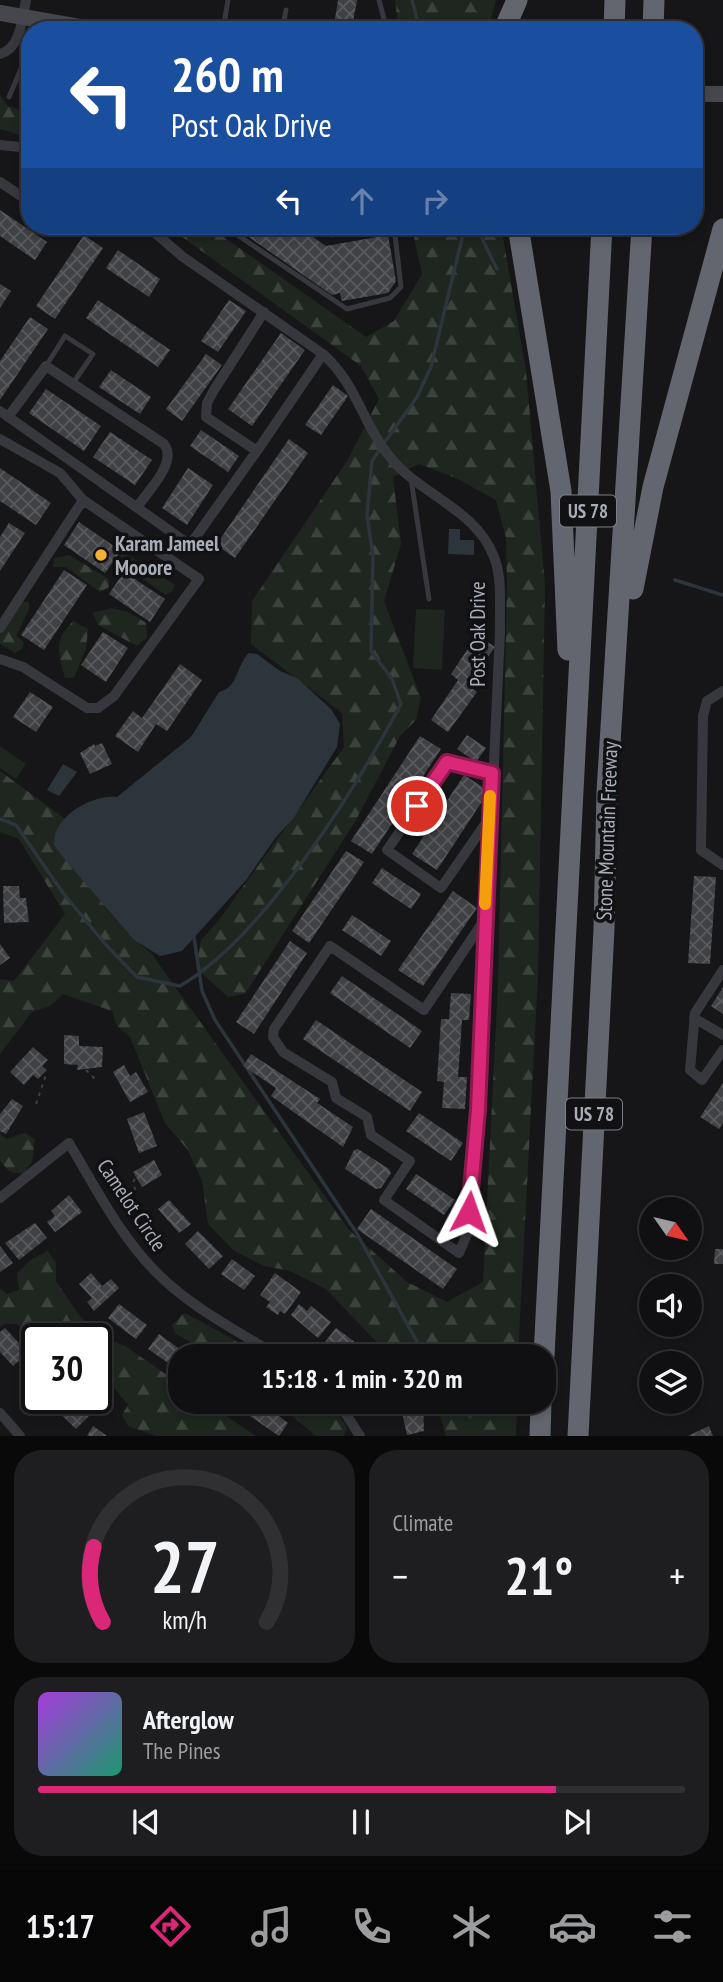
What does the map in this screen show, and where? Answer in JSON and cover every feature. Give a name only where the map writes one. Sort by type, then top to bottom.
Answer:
[{"type":"highway","points":[[508,21],[518,0]]},
{"type":"highway","points":[[514,21],[518,0]]},
{"type":"highway","points":[[614,21],[615,0]]},
{"type":"highway","points":[[653,21],[654,0]]},
{"type":"highway","points":[[607,792],[636,565],[653,487],[723,229]]},
{"type":"highway","points":[[519,235],[561,491],[573,796]]},
{"type":"highway","name":"Stone Mountain Freeway","points":[[545,1344],[602,235]]},
{"type":"highway","name":"Stone Mountain Freeway","points":[[578,1436],[604,929],[607,792],[641,235]]},
{"type":"highway","points":[[540,1436],[541,1414]]},
{"type":"street","points":[[22,21],[26,0]]},
{"type":"street","points":[[0,13],[46,21]]},
{"type":"street","points":[[0,54],[9,51],[15,43],[21,24]]},
{"type":"street","points":[[703,94],[723,94]]},
{"type":"street","points":[[0,145],[21,147]]},
{"type":"street","points":[[0,182],[21,196]]},
{"type":"street","name":"Post Oak Drive","points":[[157,235],[183,257],[323,354],[342,372],[376,438],[389,457],[411,479],[470,522],[481,533],[494,557],[499,584],[500,632],[478,1110],[468,1232],[460,1253],[384,1200],[410,1161],[371,1135],[367,1117],[336,1098],[332,1082],[283,1052],[273,1037],[274,1029],[330,946],[424,1010],[485,919]]},
{"type":"street","points":[[259,448],[254,449],[204,413],[214,390],[264,312]]},
{"type":"street","points":[[138,506],[168,463],[168,449],[46,366],[4,414],[190,545],[323,354]]},
{"type":"street","points":[[0,439],[61,473],[83,500],[200,579],[114,696],[98,708],[87,708],[23,667],[0,659]]},
{"type":"street","points":[[0,628],[83,500]]},
{"type":"street","points":[[723,691],[707,701],[703,716],[701,850],[723,865]]},
{"type":"street","points":[[490,817],[441,888],[387,850],[447,762],[492,773]]},
{"type":"street","points":[[723,970],[694,1018],[690,1070],[702,1080],[723,1050]]},
{"type":"street","points":[[694,1018],[723,1035]]},
{"type":"street","name":"Camelot Circle","points":[[0,1198],[69,1143],[131,1243],[157,1273],[193,1303],[259,1344]]},
{"type":"street","points":[[0,1413],[20,1436]]},
{"type":"street","points":[[346,1414],[360,1436]]},
{"type":"lane","points":[[224,21],[228,0]]},
{"type":"lane","points":[[379,0],[384,21]]},
{"type":"lane","points":[[284,21],[286,10]]},
{"type":"lane","points":[[9,97],[21,68]]},
{"type":"lane","points":[[237,235],[347,309],[390,298],[401,287],[395,235]]},
{"type":"lane","points":[[46,366],[65,336],[93,354],[73,383]]},
{"type":"lane","points":[[411,479],[429,599]]},
{"type":"path","points":[[86,1070],[96,1080]]},
{"type":"path","points":[[36,1104],[45,1078],[43,1074]]},
{"type":"path","points":[[135,1180],[133,1182],[136,1193]]},
{"type":"green space","points":[[395,0],[496,0],[490,21],[398,21]]},
{"type":"green space","points":[[0,95],[8,106],[21,110],[21,135],[0,129]]},
{"type":"green space","points":[[179,235],[221,235],[366,337],[394,321],[422,274],[414,235],[503,235],[526,371],[545,585],[538,976],[519,1344],[379,1344],[326,1289],[290,1271],[264,1266],[233,1250],[208,1224],[202,1180],[187,1149],[165,1123],[130,1037],[117,1026],[112,1011],[63,994],[50,1006],[32,1012],[0,1054],[0,979],[14,981],[65,914],[19,839],[0,832],[0,771],[65,819],[54,840],[57,849],[133,939],[151,953],[349,1230],[407,1282],[447,1302],[483,1282],[498,985],[507,587],[506,538],[496,500],[456,478],[419,464],[393,477],[401,544],[384,601],[421,698],[416,720],[400,736],[356,820],[245,994],[228,997],[196,968],[201,940],[219,920],[344,747],[342,713],[251,644],[252,601],[347,461],[379,399],[361,366]]},
{"type":"green space","points":[[123,552],[175,585],[172,591],[166,595],[124,566],[120,556]]},
{"type":"green space","points":[[69,555],[109,579],[109,587],[100,592],[66,567],[53,567],[54,558]]},
{"type":"green space","points":[[22,602],[29,602],[29,609],[16,636],[24,642],[22,649],[15,653],[0,644],[0,634]]},
{"type":"green space","points":[[112,608],[128,612],[146,623],[147,638],[137,646],[98,625],[93,613]]},
{"type":"green space","points":[[416,609],[445,610],[442,670],[413,668]]},
{"type":"green space","points":[[73,621],[88,629],[86,649],[74,678],[65,678],[59,648],[62,635]]},
{"type":"green space","points":[[0,746],[26,764],[16,779],[0,768]]},
{"type":"green space","points":[[24,1133],[35,1139],[32,1162],[23,1174],[10,1172],[0,1161],[0,1134],[7,1139]]},
{"type":"green space","points":[[48,1251],[56,1263],[56,1281],[87,1323],[21,1323],[21,1329],[17,1324],[4,1324],[0,1327],[0,1288],[7,1294],[19,1290],[17,1273],[32,1259]]},
{"type":"green space","points":[[184,1313],[240,1344],[194,1344],[176,1334],[172,1325]]},
{"type":"green space","points":[[112,1341],[125,1346],[168,1376],[168,1414],[223,1414],[256,1436],[156,1436],[128,1426],[122,1415],[128,1405],[112,1385]]},
{"type":"green space","points":[[339,1414],[347,1428],[344,1436],[316,1436],[291,1415]]},
{"type":"green space","points":[[440,1414],[517,1414],[516,1436],[446,1436]]},
{"type":"shaded area","points":[[449,529],[460,529],[460,540],[474,540],[474,555],[448,554]]},
{"type":"shaded area","points":[[249,653],[257,654],[280,671],[297,678],[331,709],[340,724],[337,747],[293,819],[276,837],[247,879],[182,951],[160,956],[134,940],[62,856],[54,845],[55,835],[59,825],[75,809],[96,799],[117,797],[191,737],[219,692],[234,681]]},
{"type":"shaded area","points":[[63,764],[77,772],[59,796],[47,790]]},
{"type":"building","points":[[338,0],[357,0],[353,21],[335,19]]},
{"type":"building","points":[[0,210],[21,224],[21,235],[37,235],[47,242],[35,260],[0,236]]},
{"type":"building","points":[[84,235],[103,248],[55,319],[36,306]]},
{"type":"building","points":[[246,235],[310,235],[326,246],[388,235],[396,281],[388,293],[342,301],[340,293],[332,295]]},
{"type":"building","points":[[118,250],[160,279],[149,297],[106,268]]},
{"type":"building","points":[[0,284],[11,291],[0,308]]},
{"type":"building","points":[[98,300],[170,350],[158,367],[86,318]]},
{"type":"building","points":[[229,300],[246,311],[218,352],[201,341]]},
{"type":"building","points":[[30,317],[48,329],[0,400],[0,361]]},
{"type":"building","points":[[281,333],[305,350],[252,426],[228,409]]},
{"type":"building","points":[[206,354],[222,365],[182,421],[166,409]]},
{"type":"building","points":[[111,370],[151,397],[140,414],[99,387]]},
{"type":"building","points":[[333,385],[348,396],[321,435],[305,425]]},
{"type":"building","points":[[46,389],[101,426],[84,451],[29,413]]},
{"type":"building","points":[[201,430],[239,456],[228,472],[190,446]]},
{"type":"building","points":[[110,432],[152,460],[135,485],[93,457]]},
{"type":"building","points":[[289,439],[308,453],[235,558],[216,545]]},
{"type":"building","points":[[0,468],[51,503],[36,525],[0,501]]},
{"type":"building","points":[[188,468],[213,485],[187,525],[162,508]]},
{"type":"building","points":[[79,522],[121,551],[105,573],[64,545]]},
{"type":"building","points":[[9,523],[25,533],[0,571],[0,537]]},
{"type":"building","points":[[64,570],[87,585],[44,650],[21,635]]},
{"type":"building","points":[[124,572],[165,599],[150,622],[109,594]]},
{"type":"building","points":[[103,632],[128,648],[106,682],[81,665]]},
{"type":"building","points":[[477,635],[495,647],[468,685],[477,692],[448,732],[431,720],[458,680],[451,674]]},
{"type":"building","points":[[180,664],[202,680],[167,731],[156,724],[138,752],[115,736],[133,711],[142,718]]},
{"type":"building","points":[[30,692],[53,707],[36,732],[13,717]]},
{"type":"building","points":[[467,735],[486,748],[476,762],[457,749]]},
{"type":"building","points":[[420,736],[441,749],[372,854],[351,841]]},
{"type":"building","points":[[102,743],[112,764],[90,774],[80,753],[94,744],[95,746]]},
{"type":"building","points":[[464,775],[489,791],[437,870],[412,854]]},
{"type":"building","points":[[346,851],[364,862],[309,943],[292,931]]},
{"type":"building","points":[[382,868],[421,894],[411,909],[372,883]]},
{"type":"building","points":[[694,876],[716,877],[710,964],[688,963]]},
{"type":"building","points":[[3,886],[19,886],[20,898],[26,898],[29,922],[4,923]]},
{"type":"building","points":[[453,891],[477,908],[423,986],[398,970]]},
{"type":"building","points":[[352,915],[391,941],[381,956],[342,930]]},
{"type":"building","points":[[290,941],[307,953],[254,1034],[236,1022]]},
{"type":"building","points":[[0,944],[10,958],[0,965]]},
{"type":"building","points":[[342,976],[422,1031],[410,1048],[330,993]]},
{"type":"building","points":[[723,987],[723,1014],[711,1006]]},
{"type":"building","points":[[451,993],[471,994],[469,1020],[462,1020],[458,1077],[467,1077],[465,1109],[442,1108],[444,1082],[437,1081],[441,1019],[449,1019]]},
{"type":"building","points":[[316,1020],[422,1092],[410,1111],[303,1039]]},
{"type":"building","points":[[64,1035],[79,1036],[79,1046],[103,1047],[102,1067],[77,1070],[78,1065],[64,1064]]},
{"type":"building","points":[[33,1047],[48,1060],[42,1066],[47,1070],[38,1079],[33,1075],[24,1085],[10,1072]]},
{"type":"building","points":[[251,1054],[320,1099],[317,1103],[353,1127],[343,1147],[271,1096],[276,1088],[243,1066]]},
{"type":"building","points":[[124,1065],[130,1076],[136,1072],[148,1092],[130,1102],[113,1072]]},
{"type":"building","points":[[723,1083],[723,1123],[719,1129],[700,1117]]},
{"type":"building","points":[[12,1099],[23,1106],[6,1134],[0,1131],[0,1114]]},
{"type":"building","points":[[144,1112],[157,1146],[139,1153],[127,1119]]},
{"type":"building","points":[[419,1113],[463,1143],[451,1161],[406,1131]]},
{"type":"building","points":[[358,1149],[389,1169],[391,1173],[381,1188],[376,1189],[345,1169],[354,1150]]},
{"type":"building","points":[[154,1160],[162,1175],[142,1187],[133,1172]]},
{"type":"building","points":[[416,1174],[455,1200],[444,1215],[406,1189]]},
{"type":"building","points":[[69,1195],[82,1212],[55,1232],[47,1222],[55,1216],[51,1211]]},
{"type":"building","points":[[169,1200],[191,1224],[179,1233],[158,1209]]},
{"type":"building","points":[[371,1209],[457,1269],[443,1289],[357,1229]]},
{"type":"building","points":[[35,1223],[47,1238],[19,1260],[5,1243]]},
{"type":"building","points":[[198,1231],[223,1256],[209,1269],[185,1244]]},
{"type":"building","points":[[0,1246],[13,1263],[0,1272]]},
{"type":"building","points":[[715,1249],[723,1249],[723,1264],[714,1264]]},
{"type":"building","points":[[232,1259],[255,1276],[244,1290],[221,1274]]},
{"type":"building","points":[[91,1273],[102,1286],[111,1279],[119,1288],[94,1311],[87,1302],[92,1298],[79,1284]]},
{"type":"building","points":[[275,1273],[301,1292],[285,1314],[280,1311],[278,1315],[266,1307],[270,1302],[260,1295]]},
{"type":"building","points":[[119,1304],[147,1325],[136,1339],[108,1318]]},
{"type":"building","points":[[299,1304],[307,1311],[311,1306],[331,1322],[318,1338],[291,1315]]},
{"type":"building","points":[[5,1328],[21,1345],[21,1359],[13,1366],[0,1352],[0,1332]]},
{"type":"building","points":[[336,1328],[358,1344],[328,1344],[325,1342]]},
{"type":"building","points":[[159,1334],[173,1344],[168,1344],[168,1363],[148,1349]]},
{"type":"building","points":[[60,1414],[90,1415],[76,1429]]},
{"type":"building","points":[[276,1414],[288,1423],[279,1436],[250,1416]]},
{"type":"building","points":[[402,1414],[423,1414],[424,1431],[407,1435]]},
{"type":"building","points":[[93,1426],[107,1436],[87,1436]]},
{"type":"building","points":[[709,1426],[713,1436],[688,1436]]},
{"type":"waterway","points":[[412,0],[418,21]]},
{"type":"waterway","points":[[384,443],[417,397],[431,367],[463,235]]},
{"type":"waterway","points":[[480,235],[497,269]]},
{"type":"waterway","points":[[0,819],[16,825],[63,893],[137,977],[180,986],[211,964],[243,934],[305,859],[359,777],[401,704],[392,679],[371,651],[373,556],[367,515],[372,461],[380,449]]},
{"type":"waterway","points":[[675,580],[723,595]]},
{"type":"waterway","points":[[194,937],[202,991],[215,1020],[356,1232],[418,1344]]},
{"type":"slow traffic","points":[[485,904],[490,796]]},
{"type":"place","name":"Karam Jameel Mooore","points":[[101,555]]},
{"type":"route","points":[[417,806],[447,762],[492,773],[478,1110],[469,1212]]}]
